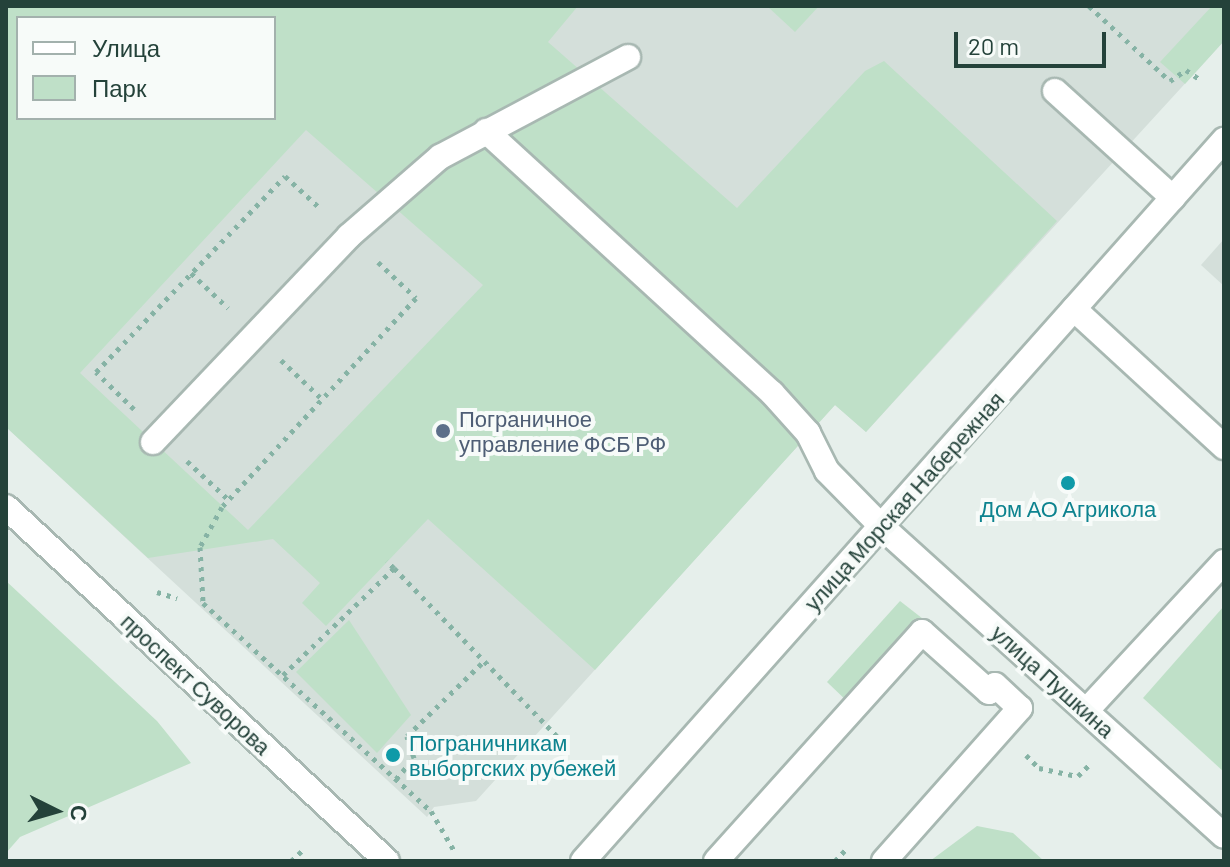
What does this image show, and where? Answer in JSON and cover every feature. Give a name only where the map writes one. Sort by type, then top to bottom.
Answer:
[{"type":"street","points":[[157,439],[349,236],[440,157],[628,57]]},
{"type":"street","points":[[1055,91],[1173,198]]},
{"type":"street","name":"улица Пушкина","points":[[486,131],[772,393],[808,433],[827,471],[881,526],[1224,836]]},
{"type":"street","name":"улица Морская Набережная","points":[[583,861],[1224,140]]},
{"type":"street","points":[[1074,309],[1224,447]]},
{"type":"street","name":"проспект Суворова","points":[[6,507],[387,861]]},
{"type":"street","points":[[1086,711],[1224,562]]},
{"type":"street","points":[[716,861],[922,632],[989,692],[995,685],[1020,708],[884,861]]},
{"type":"path","points":[[1089,6],[1170,81],[1186,70],[1201,80]]},
{"type":"path","points":[[229,500],[157,439],[96,372],[285,176],[416,298],[229,500],[200,547],[203,603],[431,811],[455,852]]},
{"type":"path","points":[[387,561],[557,736]]},
{"type":"path","points":[[283,675],[394,568]]},
{"type":"path","points":[[396,779],[414,758],[407,736],[484,661]]},
{"type":"path","points":[[1029,758],[1039,768],[1078,776],[1091,763]]},
{"type":"path","points":[[291,861],[304,849]]},
{"type":"shaded area","points":[[6,6],[1224,6],[1224,41],[866,432],[835,405],[476,801],[434,807],[427,817],[6,427]]},
{"type":"shaded area","points":[[1224,239],[1224,286],[1201,265]]},
{"type":"green space","points":[[6,6],[578,6],[548,42],[737,208],[865,71],[884,61],[1057,221],[866,432],[835,405],[595,670],[428,519],[326,626],[302,603],[320,583],[273,539],[148,558],[6,427]],"holes":[[[306,130],[483,285],[248,530],[80,373]]]},
{"type":"green space","points":[[767,6],[819,6],[795,32]]},
{"type":"green space","points":[[1212,6],[1224,6],[1224,41],[1185,84],[1160,62]]},
{"type":"green space","points":[[6,581],[157,721],[191,763],[20,837],[6,853]]},
{"type":"green space","points":[[900,601],[927,622],[851,705],[827,682]]},
{"type":"green space","points":[[1224,606],[1224,772],[1143,698]]},
{"type":"green space","points":[[349,620],[411,715],[377,753],[296,672]]},
{"type":"green space","points":[[977,826],[1013,833],[1044,861],[930,861]]},
{"type":"place","name":"Пограничное управление ФСБ РФ","points":[[443,431]]},
{"type":"place","name":"Дом АО Агрикола","points":[[1068,483]]},
{"type":"place","name":"Пограничникам выборгских рубежей","points":[[393,755]]}]
